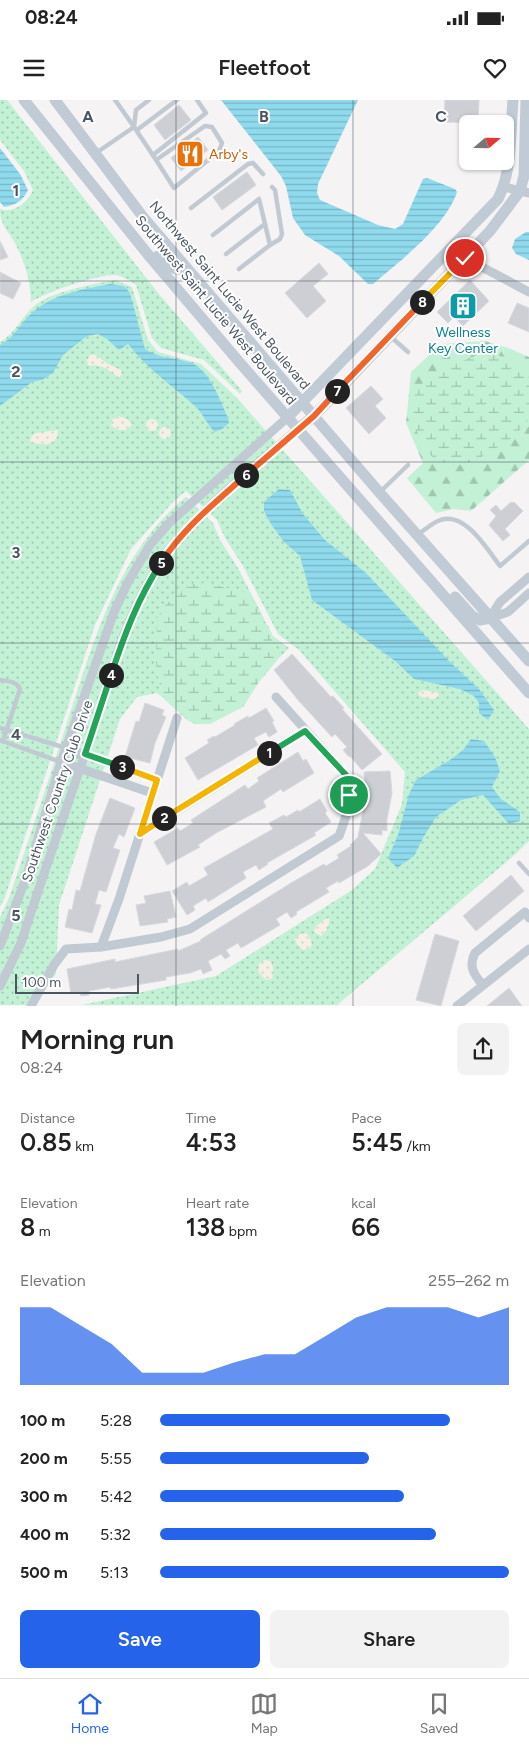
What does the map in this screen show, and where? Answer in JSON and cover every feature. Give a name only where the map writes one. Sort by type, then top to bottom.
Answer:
[{"type":"main road","name":"Southwest Saint Lucie West Boulevard","points":[[24,100],[157,265],[529,693]]},
{"type":"main road","name":"Northwest Saint Lucie West Boulevard","points":[[54,100],[142,217],[379,492],[529,661]]},
{"type":"main road","points":[[288,417],[498,198],[504,187],[507,172],[513,100]]},
{"type":"main road","points":[[298,429],[314,416],[465,258],[525,192],[526,100]]},
{"type":"main road","points":[[95,188],[115,204],[167,265],[177,269],[186,268]]},
{"type":"main road","points":[[421,569],[442,583],[472,616],[480,620],[490,618]]},
{"type":"street","points":[[504,187],[525,192]]},
{"type":"street","points":[[452,247],[465,258],[529,292]]},
{"type":"street","name":"Southwest Country Club Drive","points":[[0,946],[26,878],[61,762],[114,612],[128,582],[150,545],[169,523],[199,494],[288,417]]},
{"type":"street","name":"Southwest Country Club Drive","points":[[0,986],[21,944],[124,636],[141,596],[162,560],[183,534],[208,509],[298,429]]},
{"type":"street","points":[[490,618],[500,602],[529,577]]},
{"type":"street","points":[[490,618],[508,612],[529,593]]},
{"type":"street","points":[[31,1006],[54,965],[66,949],[101,947],[161,937],[190,929],[339,836],[345,821],[350,784],[346,775],[276,697]]},
{"type":"street","points":[[101,947],[119,899],[178,718]]},
{"type":"street","points":[[140,834],[305,731]]},
{"type":"street","points":[[66,748],[157,780]]},
{"type":"street","points":[[61,762],[152,793]]},
{"type":"street","points":[[483,985],[472,970],[471,961],[475,954],[525,912],[529,918]]},
{"type":"street","points":[[457,1006],[529,949]]},
{"type":"lane","points":[[115,100],[174,188],[219,151],[222,142],[212,127],[204,126],[156,160]]},
{"type":"lane","points":[[136,129],[136,110],[149,100]]},
{"type":"lane","points":[[95,154],[136,129],[177,100]]},
{"type":"lane","points":[[153,155],[206,113],[197,100]]},
{"type":"lane","points":[[191,208],[248,164],[253,163],[263,174]]},
{"type":"lane","points":[[239,269],[280,239],[282,234],[275,190],[272,187]]},
{"type":"lane","points":[[213,235],[258,199],[270,246]]},
{"type":"lane","points":[[226,254],[264,224]]},
{"type":"lane","points":[[390,336],[408,352]]},
{"type":"lane","points":[[379,492],[408,465]]},
{"type":"lane","points":[[417,535],[440,520],[455,518],[469,527],[500,566],[529,541]]},
{"type":"lane","points":[[0,680],[14,682],[20,689],[2,741],[61,762]]},
{"type":"lane","points":[[0,728],[66,748]]},
{"type":"lane","points":[[519,863],[529,874]]},
{"type":"green space","points":[[0,100],[7,100],[158,293],[242,391],[240,394],[204,360],[161,348],[152,338],[136,285],[123,277],[114,275],[84,281],[31,302],[30,286],[25,266],[16,245],[3,224],[0,209],[10,210],[20,206],[28,199],[33,190],[24,171],[0,140]]},
{"type":"green space","points":[[115,280],[132,287],[148,340],[158,352],[201,364],[238,399],[529,729],[529,841],[337,1005],[82,1005],[216,976],[352,890],[375,869],[402,804],[405,772],[299,650],[278,634],[217,520],[186,491],[173,502],[131,549],[95,625],[5,897],[0,907],[0,342],[10,335],[29,310],[41,301],[73,289]]},
{"type":"green space","points":[[485,341],[529,357],[529,460],[471,511],[453,509],[436,513],[407,478],[423,463],[406,423],[411,372],[441,344]]},
{"type":"green space","points":[[482,353],[511,358],[527,375],[529,378],[529,419],[514,436],[497,448],[469,463],[460,465],[441,461],[434,458],[427,451],[417,432],[413,410],[415,395],[420,387],[435,375]]},
{"type":"green space","points":[[186,497],[213,523],[220,540],[238,568],[273,636],[289,648],[279,658],[264,619],[158,644],[156,664],[162,697],[157,693],[137,697],[120,719],[59,905],[56,974],[31,1005],[0,1005],[0,917],[9,898],[85,666],[109,603],[124,573],[141,545],[162,520]]},
{"type":"green space","points":[[207,583],[247,593],[264,619],[279,658],[259,682],[243,707],[210,724],[195,724],[187,720],[162,697],[156,664],[157,618],[166,604],[193,584]]},
{"type":"sand","points":[[94,354],[121,370],[122,374],[118,378],[105,368],[88,365],[87,360],[89,356]]},
{"type":"sand","points":[[118,416],[127,419],[132,424],[128,429],[119,430],[111,425],[112,420]]},
{"type":"sand","points":[[152,419],[158,425],[152,431],[146,425]]},
{"type":"sand","points":[[165,427],[171,433],[165,439],[159,433]]},
{"type":"sand","points":[[58,430],[57,437],[50,444],[32,443],[30,441],[36,433]]},
{"type":"sand","points":[[422,690],[436,692],[439,694],[438,697],[432,699],[420,696],[418,693]]},
{"type":"sand","points":[[329,918],[328,926],[323,935],[321,936],[314,932],[316,926]]},
{"type":"sand","points":[[306,933],[312,944],[310,948],[303,950],[295,939],[300,934]]},
{"type":"sand","points":[[265,960],[270,961],[272,964],[272,979],[266,980],[259,973],[260,963]]},
{"type":"water","points":[[221,100],[358,100],[318,184],[317,193],[320,200],[378,225],[395,229],[403,224],[423,179],[427,178],[455,189],[457,192],[451,205],[433,230],[409,254],[373,284],[368,284],[339,256],[305,235],[293,218],[286,186],[281,176]]},
{"type":"water","points":[[0,148],[20,174],[28,190],[18,202],[4,207],[0,202]]},
{"type":"water","points":[[529,232],[529,260],[516,254],[512,248],[515,239]]},
{"type":"water","points":[[110,284],[124,286],[130,293],[145,349],[161,356],[196,365],[208,378],[228,418],[229,423],[222,429],[215,432],[196,407],[152,369],[128,344],[119,350],[98,334],[87,336],[63,355],[53,373],[42,380],[32,382],[0,406],[0,345],[10,338],[33,312],[50,301],[69,293]]},
{"type":"water","points":[[279,489],[290,490],[303,514],[325,540],[366,573],[451,663],[479,689],[494,710],[488,720],[479,713],[479,703],[474,696],[460,689],[414,679],[395,661],[312,600],[300,556],[284,542],[264,511],[264,502]]},
{"type":"water","points":[[471,739],[484,741],[495,757],[500,771],[492,787],[501,799],[520,812],[520,821],[509,824],[483,795],[461,800],[436,817],[414,856],[397,868],[388,858],[398,835],[409,794],[416,780],[450,760],[463,750]]},
{"type":"building","points":[[445,100],[479,100],[478,115],[459,115],[459,122],[444,122]]},
{"type":"building","points":[[179,105],[191,120],[165,140],[154,125]]},
{"type":"building","name":"Arby's","points":[[198,137],[208,150],[181,171],[171,158]]},
{"type":"building","points":[[247,172],[256,185],[222,210],[213,197]]},
{"type":"building","points":[[0,241],[8,257],[0,260]]},
{"type":"building","points":[[319,263],[328,274],[313,286],[326,301],[307,318],[285,293]]},
{"type":"building","points":[[0,272],[21,283],[13,299],[0,293]]},
{"type":"building","name":"Wellness Key Center","points":[[470,280],[489,301],[463,326],[454,317],[448,323],[437,312]]},
{"type":"building","points":[[517,303],[529,308],[529,332],[508,323]]},
{"type":"building","points":[[371,386],[383,399],[375,406],[386,418],[369,434],[346,408]]},
{"type":"building","points":[[511,502],[514,502],[523,511],[505,529],[510,535],[503,541],[489,525],[496,516],[490,510],[496,505],[501,511]]},
{"type":"building","points":[[292,654],[331,697],[333,696],[344,708],[342,709],[382,754],[362,770],[343,750],[347,747],[335,734],[332,737],[274,670]]},
{"type":"building","points":[[145,703],[164,710],[162,715],[166,717],[155,743],[150,763],[125,757],[136,721],[139,722]]},
{"type":"building","points":[[266,708],[274,721],[272,722],[277,732],[269,737],[266,732],[254,738],[258,745],[198,780],[185,758],[209,743],[207,740],[248,716],[249,718]]},
{"type":"building","points":[[298,752],[303,761],[306,759],[314,773],[283,792],[281,789],[263,801],[266,807],[216,833],[198,845],[200,847],[167,865],[154,842],[178,828],[180,831],[193,823],[191,820],[245,785],[248,789],[259,781],[257,778]]},
{"type":"building","points":[[390,771],[392,793],[387,819],[387,831],[382,830],[382,835],[363,833],[381,854],[368,866],[339,883],[338,881],[326,888],[329,892],[296,912],[297,914],[291,918],[287,912],[276,919],[280,925],[241,948],[238,943],[226,950],[230,956],[225,959],[221,954],[208,961],[212,970],[203,974],[201,969],[166,977],[166,980],[89,991],[89,995],[81,996],[80,992],[71,994],[67,969],[115,959],[115,962],[178,949],[178,951],[201,941],[291,883],[324,864],[326,866],[339,858],[337,855],[351,846],[358,837],[368,784],[365,784],[364,772]]},
{"type":"building","points":[[110,798],[135,808],[124,837],[119,834],[113,848],[120,850],[106,892],[99,890],[95,904],[101,905],[92,933],[65,927],[69,909],[72,910],[76,890],[80,891],[96,834]]},
{"type":"building","points":[[320,799],[327,811],[325,813],[331,822],[314,833],[316,835],[267,863],[259,870],[256,865],[243,872],[246,878],[208,902],[206,898],[193,906],[195,910],[187,915],[172,891],[187,882],[189,886],[208,875],[204,868],[273,829],[269,823],[284,815],[286,817],[298,810],[299,812]]},
{"type":"building","points":[[511,875],[524,891],[476,931],[463,916]]},
{"type":"building","points":[[170,891],[176,917],[167,919],[168,922],[140,926],[136,905],[146,903],[144,896]]},
{"type":"building","points":[[435,934],[459,941],[441,1006],[416,1000]]},
{"type":"building","points":[[509,988],[522,1006],[487,1006]]},
{"type":"place","name":"Arby's","points":[[190,154]]},
{"type":"place","name":"Wellness Key Center","points":[[463,306]]},
{"type":"route","points":[[349,795],[350,784],[346,775],[305,731],[140,834],[157,780],[85,754],[124,636],[149,581],[162,560],[183,534],[208,509],[314,416],[465,258]]}]
